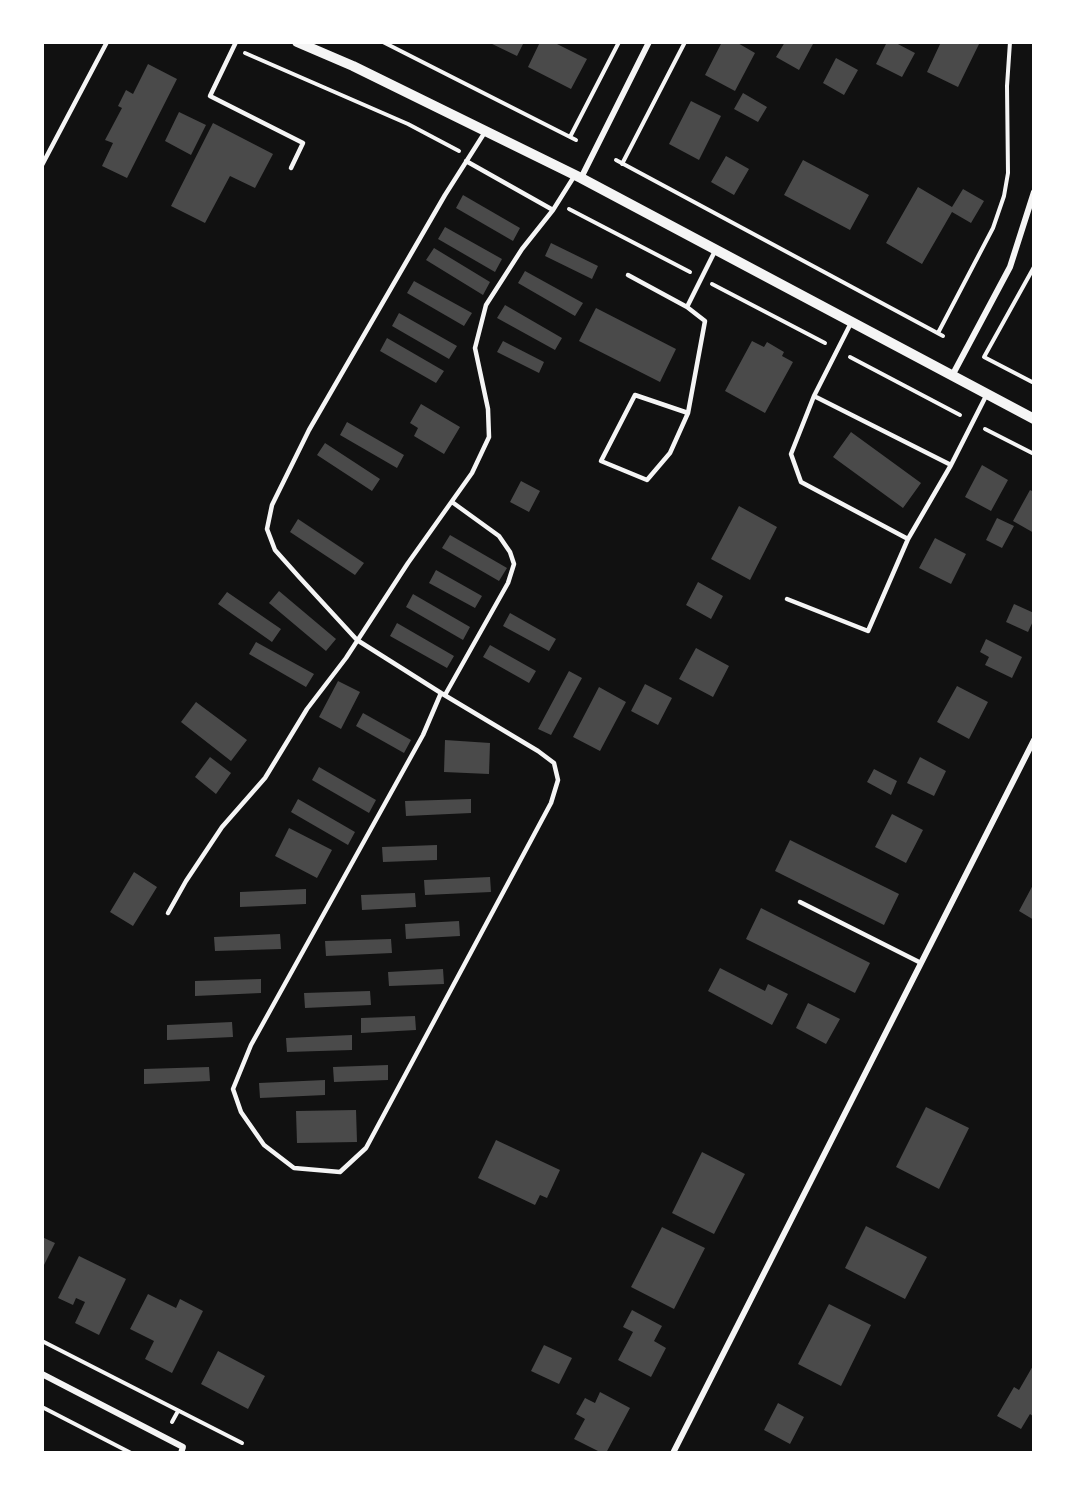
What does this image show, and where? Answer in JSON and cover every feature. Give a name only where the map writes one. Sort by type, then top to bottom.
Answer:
[{"type":"street","points":[[297,42],[353,66],[578,177],[1034,419]]},
{"type":"street","points":[[578,177],[649,42]]},
{"type":"street","points":[[953,374],[1010,267],[1034,192]]},
{"type":"street","points":[[673,1453],[1034,740]]},
{"type":"street","points":[[42,1374],[183,1447],[181,1453]]},
{"type":"lane","points":[[42,165],[106,42]]},
{"type":"lane","points":[[236,42],[210,96],[303,143],[291,168]]},
{"type":"lane","points":[[452,502],[500,536],[514,564],[508,583],[443,694],[423,735],[251,1045],[233,1089],[241,1112],[264,1144],[294,1168],[340,1172],[366,1148],[551,803],[558,780],[554,763],[538,751],[443,694],[357,640],[275,550],[267,529],[272,505],[315,420],[445,195],[485,131]]},
{"type":"lane","points":[[467,159],[553,210]]},
{"type":"lane","points":[[168,913],[222,827],[265,778],[307,709],[472,473],[489,437],[488,409],[475,348],[486,304],[522,249],[578,177]]},
{"type":"lane","points":[[687,306],[716,249]]},
{"type":"lane","points":[[628,275],[687,306],[705,321],[688,414],[670,453],[647,480],[601,460],[635,395],[688,414]]},
{"type":"lane","points":[[852,321],[813,396],[791,454],[801,482],[908,539]]},
{"type":"lane","points":[[787,599],[868,631],[908,539],[951,465],[987,393]]},
{"type":"lane","points":[[813,396],[951,465]]},
{"type":"lane","points":[[800,902],[921,963]]},
{"type":"path","points":[[383,42],[576,140]]},
{"type":"path","points":[[570,136],[620,42]]},
{"type":"path","points":[[622,164],[685,42]]},
{"type":"path","points":[[938,333],[993,228],[1004,196],[1008,173],[1007,86],[1010,42]]},
{"type":"path","points":[[233,48],[408,124],[467,159]]},
{"type":"path","points":[[616,160],[943,336]]},
{"type":"path","points":[[557,203],[1034,454]]},
{"type":"path","points":[[1034,267],[984,357],[1034,383]]},
{"type":"path","points":[[42,1341],[242,1443]]},
{"type":"path","points":[[42,1407],[131,1453]]},
{"type":"path","points":[[172,1422],[178,1411]]},
{"type":"building","points":[[488,42],[524,42],[517,56]]},
{"type":"building","points":[[540,42],[553,42],[587,59],[571,89],[528,67]]},
{"type":"building","points":[[722,42],[736,42],[755,53],[735,91],[705,75]]},
{"type":"building","points":[[785,42],[813,44],[799,70],[776,57]]},
{"type":"building","points":[[887,42],[894,42],[915,53],[902,77],[876,64]]},
{"type":"building","points":[[941,42],[980,42],[958,87],[927,72]]},
{"type":"building","points":[[836,58],[858,70],[844,95],[823,83]]},
{"type":"building","points":[[148,64],[177,79],[127,178],[102,166],[113,143],[105,140],[122,108],[118,106],[126,90],[133,94]]},
{"type":"building","points":[[743,93],[767,107],[758,122],[734,109]]},
{"type":"building","points":[[691,101],[721,116],[699,160],[669,144]]},
{"type":"building","points":[[179,112],[206,125],[191,155],[165,141]]},
{"type":"building","points":[[213,123],[273,154],[255,188],[230,176],[205,223],[171,206]]},
{"type":"building","points":[[726,156],[749,169],[734,195],[711,182]]},
{"type":"building","points":[[803,160],[869,195],[850,230],[784,195]]},
{"type":"building","points":[[918,187],[952,207],[963,189],[984,201],[971,223],[952,212],[922,264],[886,243]]},
{"type":"building","points":[[463,195],[520,228],[513,241],[456,208]]},
{"type":"building","points":[[445,227],[502,259],[495,272],[438,239]]},
{"type":"building","points":[[551,243],[598,266],[592,279],[545,256]]},
{"type":"building","points":[[434,248],[490,282],[483,295],[426,260]]},
{"type":"building","points":[[525,271],[583,303],[575,316],[518,283]]},
{"type":"building","points":[[414,281],[472,313],[464,326],[407,293]]},
{"type":"building","points":[[505,305],[562,338],[555,350],[497,318]]},
{"type":"building","points":[[596,308],[676,349],[660,382],[579,341]]},
{"type":"building","points":[[399,313],[457,346],[449,359],[392,326]]},
{"type":"building","points":[[387,338],[444,371],[436,383],[380,351]]},
{"type":"building","points":[[503,341],[544,362],[539,373],[497,352]]},
{"type":"building","points":[[752,341],[764,347],[767,342],[784,352],[782,356],[793,362],[765,413],[725,391]]},
{"type":"building","points":[[421,404],[460,427],[444,454],[414,436],[418,428],[410,423]]},
{"type":"building","points":[[347,422],[404,455],[397,468],[340,435]]},
{"type":"building","points":[[851,432],[921,483],[903,508],[833,457]]},
{"type":"building","points":[[325,443],[380,479],[372,491],[317,455]]},
{"type":"building","points":[[982,465],[1008,480],[991,511],[965,497]]},
{"type":"building","points":[[521,481],[540,491],[529,512],[510,502]]},
{"type":"building","points":[[1030,490],[1034,492],[1034,533],[1013,521]]},
{"type":"building","points":[[739,506],[777,527],[750,580],[711,559]]},
{"type":"building","points":[[997,518],[1014,526],[1002,548],[986,540]]},
{"type":"building","points":[[298,519],[364,563],[355,575],[290,532]]},
{"type":"building","points":[[450,535],[507,568],[499,581],[442,548]]},
{"type":"building","points":[[935,538],[966,554],[951,584],[919,568]]},
{"type":"building","points":[[436,570],[482,596],[475,608],[429,583]]},
{"type":"building","points":[[698,582],[723,596],[711,619],[686,605]]},
{"type":"building","points":[[279,591],[336,639],[326,651],[269,603]]},
{"type":"building","points":[[227,592],[281,629],[272,642],[218,604]]},
{"type":"building","points":[[413,594],[470,627],[463,640],[406,607]]},
{"type":"building","points":[[1014,604],[1034,613],[1034,619],[1028,632],[1006,622]]},
{"type":"building","points":[[510,613],[556,639],[549,651],[503,626]]},
{"type":"building","points":[[397,623],[454,656],[447,668],[390,636]]},
{"type":"building","points":[[986,639],[1022,657],[1012,678],[985,665],[989,657],[980,652]]},
{"type":"building","points":[[256,642],[314,674],[306,687],[249,654]]},
{"type":"building","points":[[490,645],[536,671],[529,683],[483,657]]},
{"type":"building","points":[[696,648],[729,666],[713,697],[679,679]]},
{"type":"building","points":[[569,671],[582,678],[551,735],[538,729]]},
{"type":"building","points":[[338,681],[360,692],[341,729],[319,717]]},
{"type":"building","points":[[645,684],[672,698],[658,725],[631,711]]},
{"type":"building","points":[[957,686],[988,702],[969,739],[937,722]]},
{"type":"building","points":[[599,687],[626,702],[600,751],[573,737]]},
{"type":"building","points":[[196,702],[247,740],[231,761],[181,722]]},
{"type":"building","points":[[363,713],[411,740],[404,753],[356,726]]},
{"type":"building","points":[[445,740],[490,743],[489,774],[444,772]]},
{"type":"building","points":[[210,757],[231,773],[216,794],[195,777]]},
{"type":"building","points":[[920,757],[946,771],[934,796],[907,783]]},
{"type":"building","points":[[319,767],[376,800],[369,813],[312,780]]},
{"type":"building","points":[[874,769],[897,781],[891,795],[867,782]]},
{"type":"building","points":[[298,799],[355,832],[348,845],[291,812]]},
{"type":"building","points":[[471,799],[471,813],[406,816],[405,801]]},
{"type":"building","points":[[892,814],[923,830],[906,863],[875,847]]},
{"type":"building","points":[[289,828],[332,850],[317,878],[275,856]]},
{"type":"building","points":[[790,840],[899,894],[884,925],[775,871]]},
{"type":"building","points":[[437,845],[437,860],[383,862],[382,847]]},
{"type":"building","points":[[134,872],[157,887],[133,926],[110,912]]},
{"type":"building","points":[[490,877],[491,892],[425,895],[424,880]]},
{"type":"building","points":[[1034,883],[1034,920],[1019,911]]},
{"type":"building","points":[[306,889],[306,904],[240,907],[240,892]]},
{"type":"building","points":[[415,893],[416,907],[362,910],[361,895]]},
{"type":"building","points":[[761,908],[870,963],[855,993],[746,939]]},
{"type":"building","points":[[459,921],[460,936],[406,939],[405,924]]},
{"type":"building","points":[[280,934],[281,949],[215,951],[214,937]]},
{"type":"building","points":[[391,939],[392,953],[326,956],[325,941]]},
{"type":"building","points":[[720,968],[765,991],[768,984],[788,994],[772,1025],[708,991]]},
{"type":"building","points":[[443,969],[444,984],[389,986],[388,972]]},
{"type":"building","points":[[261,979],[261,993],[195,996],[195,981]]},
{"type":"building","points":[[370,991],[371,1005],[305,1008],[304,993]]},
{"type":"building","points":[[808,1003],[840,1019],[826,1044],[796,1028]]},
{"type":"building","points":[[415,1016],[416,1030],[361,1033],[361,1018]]},
{"type":"building","points":[[232,1022],[233,1037],[167,1040],[167,1025]]},
{"type":"building","points":[[352,1035],[352,1050],[287,1052],[286,1038]]},
{"type":"building","points":[[388,1065],[388,1080],[334,1082],[333,1067]]},
{"type":"building","points":[[209,1067],[210,1081],[144,1084],[144,1069]]},
{"type":"building","points":[[325,1080],[325,1095],[260,1098],[259,1083]]},
{"type":"building","points":[[926,1107],[969,1128],[939,1189],[896,1167]]},
{"type":"building","points":[[356,1110],[357,1142],[297,1143],[296,1111]]},
{"type":"building","points":[[496,1140],[560,1170],[547,1198],[540,1195],[535,1205],[478,1178]]},
{"type":"building","points":[[702,1152],[745,1174],[714,1234],[672,1213]]},
{"type":"building","points":[[866,1226],[927,1257],[905,1299],[845,1268]]},
{"type":"building","points":[[662,1227],[705,1248],[674,1309],[631,1287]]},
{"type":"building","points":[[42,1237],[55,1243],[42,1269]]},
{"type":"building","points":[[79,1256],[126,1279],[99,1335],[75,1323],[85,1302],[76,1298],[73,1305],[58,1298]]},
{"type":"building","points":[[148,1294],[176,1308],[180,1299],[203,1311],[172,1373],[145,1359],[154,1341],[130,1329]]},
{"type":"building","points":[[829,1304],[871,1325],[841,1386],[798,1364]]},
{"type":"building","points":[[632,1310],[662,1326],[654,1341],[666,1348],[651,1377],[618,1360],[633,1332],[623,1327]]},
{"type":"building","points":[[544,1345],[572,1358],[559,1384],[531,1371]]},
{"type":"building","points":[[218,1351],[265,1376],[248,1409],[201,1384]]},
{"type":"building","points":[[1034,1364],[1034,1417],[1030,1414],[1021,1429],[997,1416],[1014,1387],[1019,1390]]},
{"type":"building","points":[[600,1392],[630,1408],[606,1453],[574,1439],[585,1419],[576,1414],[585,1398],[595,1403]]},
{"type":"building","points":[[778,1403],[804,1417],[790,1444],[764,1430]]}]
